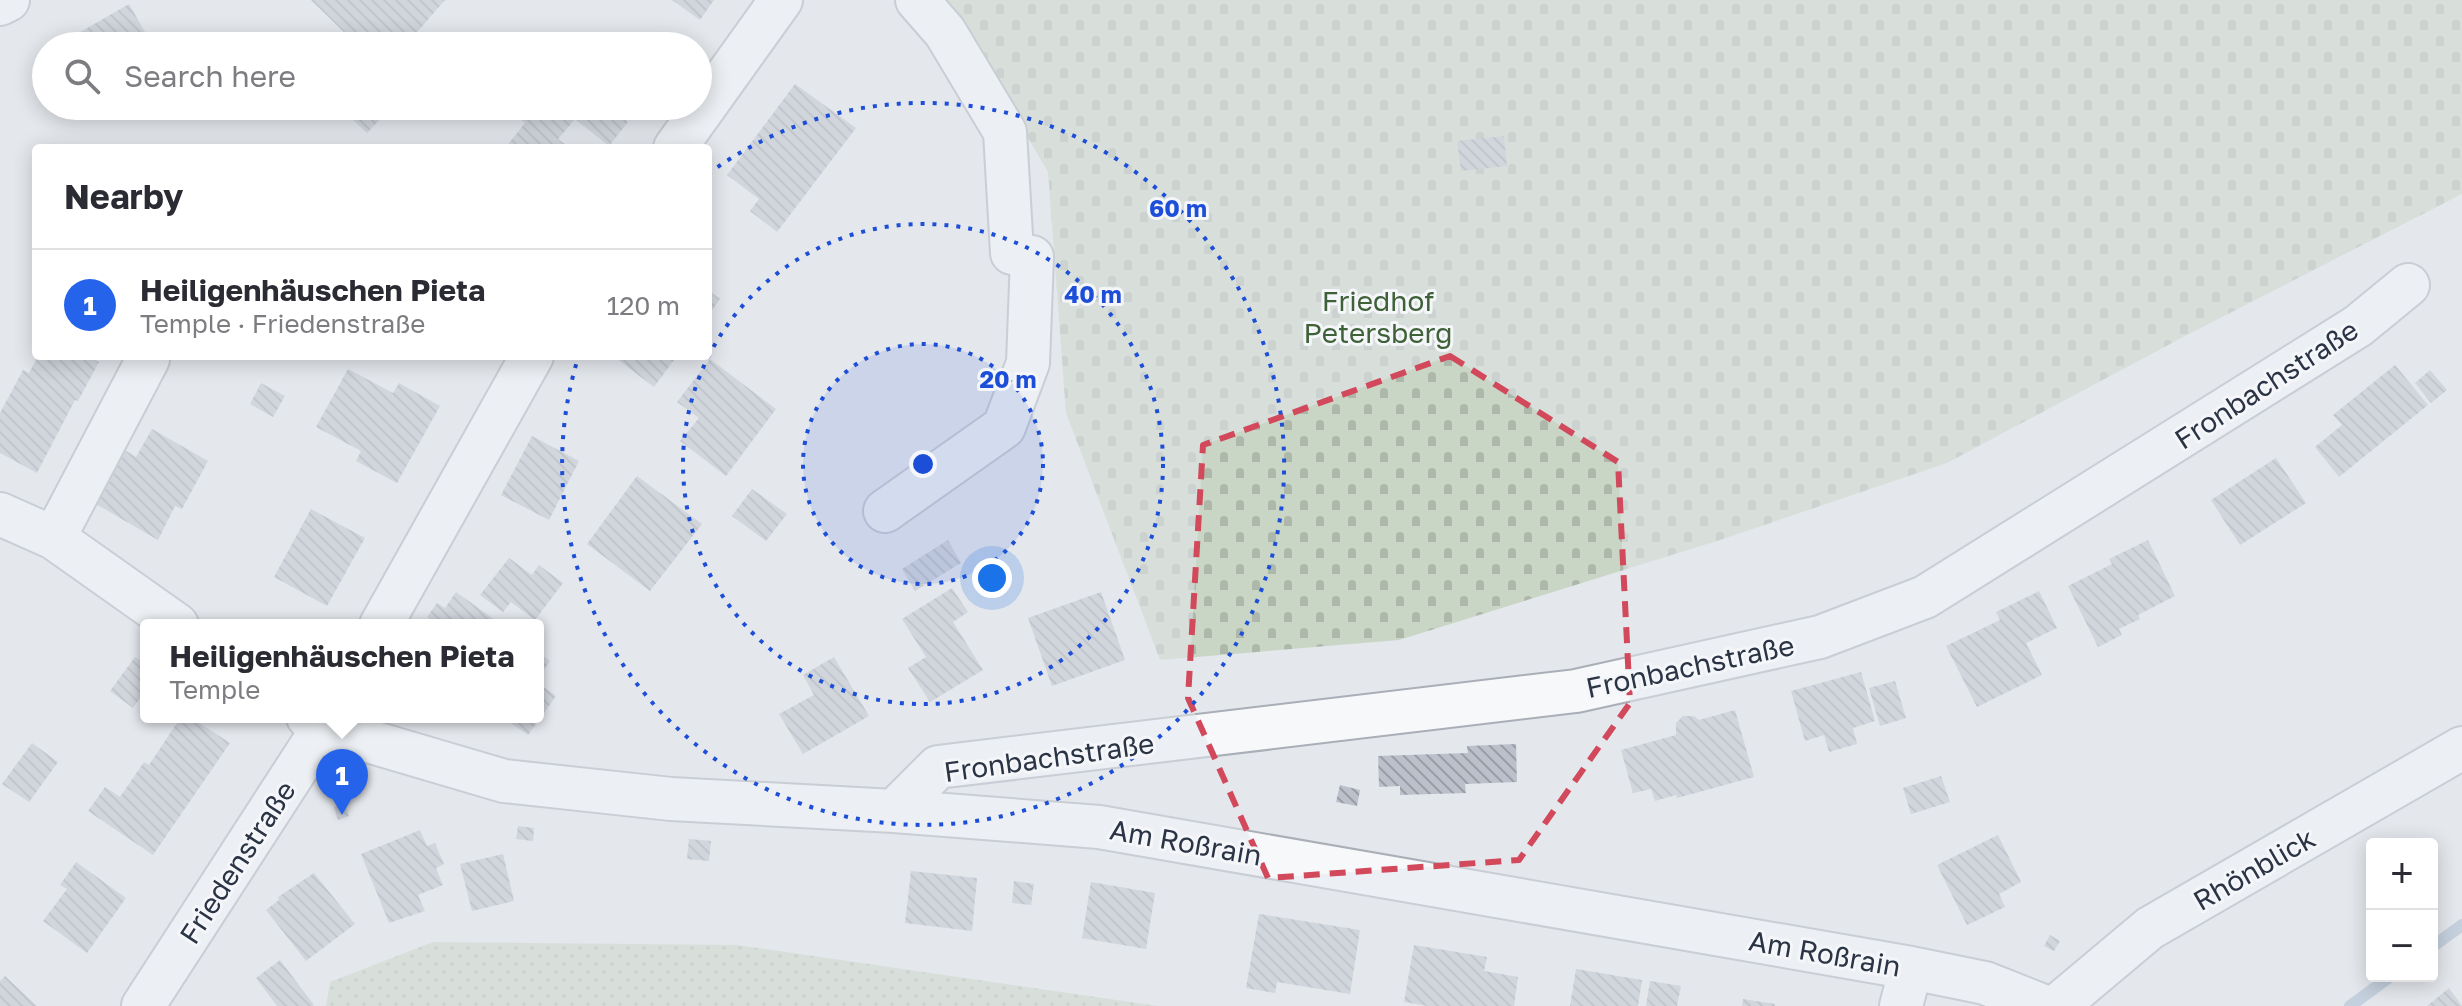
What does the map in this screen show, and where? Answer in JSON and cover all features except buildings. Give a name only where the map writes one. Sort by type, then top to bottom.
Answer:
[{"type":"street","points":[[0,4],[8,0]]},
{"type":"street","points":[[712,96],[781,0]]},
{"type":"street","points":[[885,511],[1004,427],[1028,363],[1032,257],[1012,253],[1005,132],[945,32],[917,0]]},
{"type":"street","points":[[678,144],[695,120]]},
{"type":"street","name":"Fronbachstraße","points":[[894,811],[938,767],[1576,691],[1820,637],[1925,597],[2358,326],[2408,285]]},
{"type":"street","points":[[54,538],[147,360]]},
{"type":"street","points":[[384,619],[530,360]]},
{"type":"street","points":[[0,514],[54,538],[169,619]]},
{"type":"street","name":"Friedenstraße","points":[[143,1006],[319,723]]},
{"type":"street","name":"Am Roßrain","points":[[326,723],[504,781],[671,799],[894,811],[1099,827],[1906,987],[1985,983],[2043,1006]]},
{"type":"street","name":"Rhönblick","points":[[2057,1006],[2150,928],[2462,748]]},
{"type":"highlighted area","points":[[1450,356],[1618,462],[1630,703],[1519,860],[1268,878],[1188,698],[1203,445]]},
{"type":"green space","name":"Friedhof Petersberg","points":[[943,0],[2462,0],[2462,194],[1947,463],[1717,541],[1399,640],[1160,660],[1066,413],[1048,172],[954,11]]},
{"type":"green space","points":[[433,942],[737,945],[1158,1006],[326,1006],[330,982]]},
{"type":"waterway","points":[[2438,943],[2462,925]]},
{"type":"waterway","points":[[2350,1006],[2383,982]]},
{"type":"place","name":"Heiligenhäuschen Pieta","points":[[342,815]]}]
